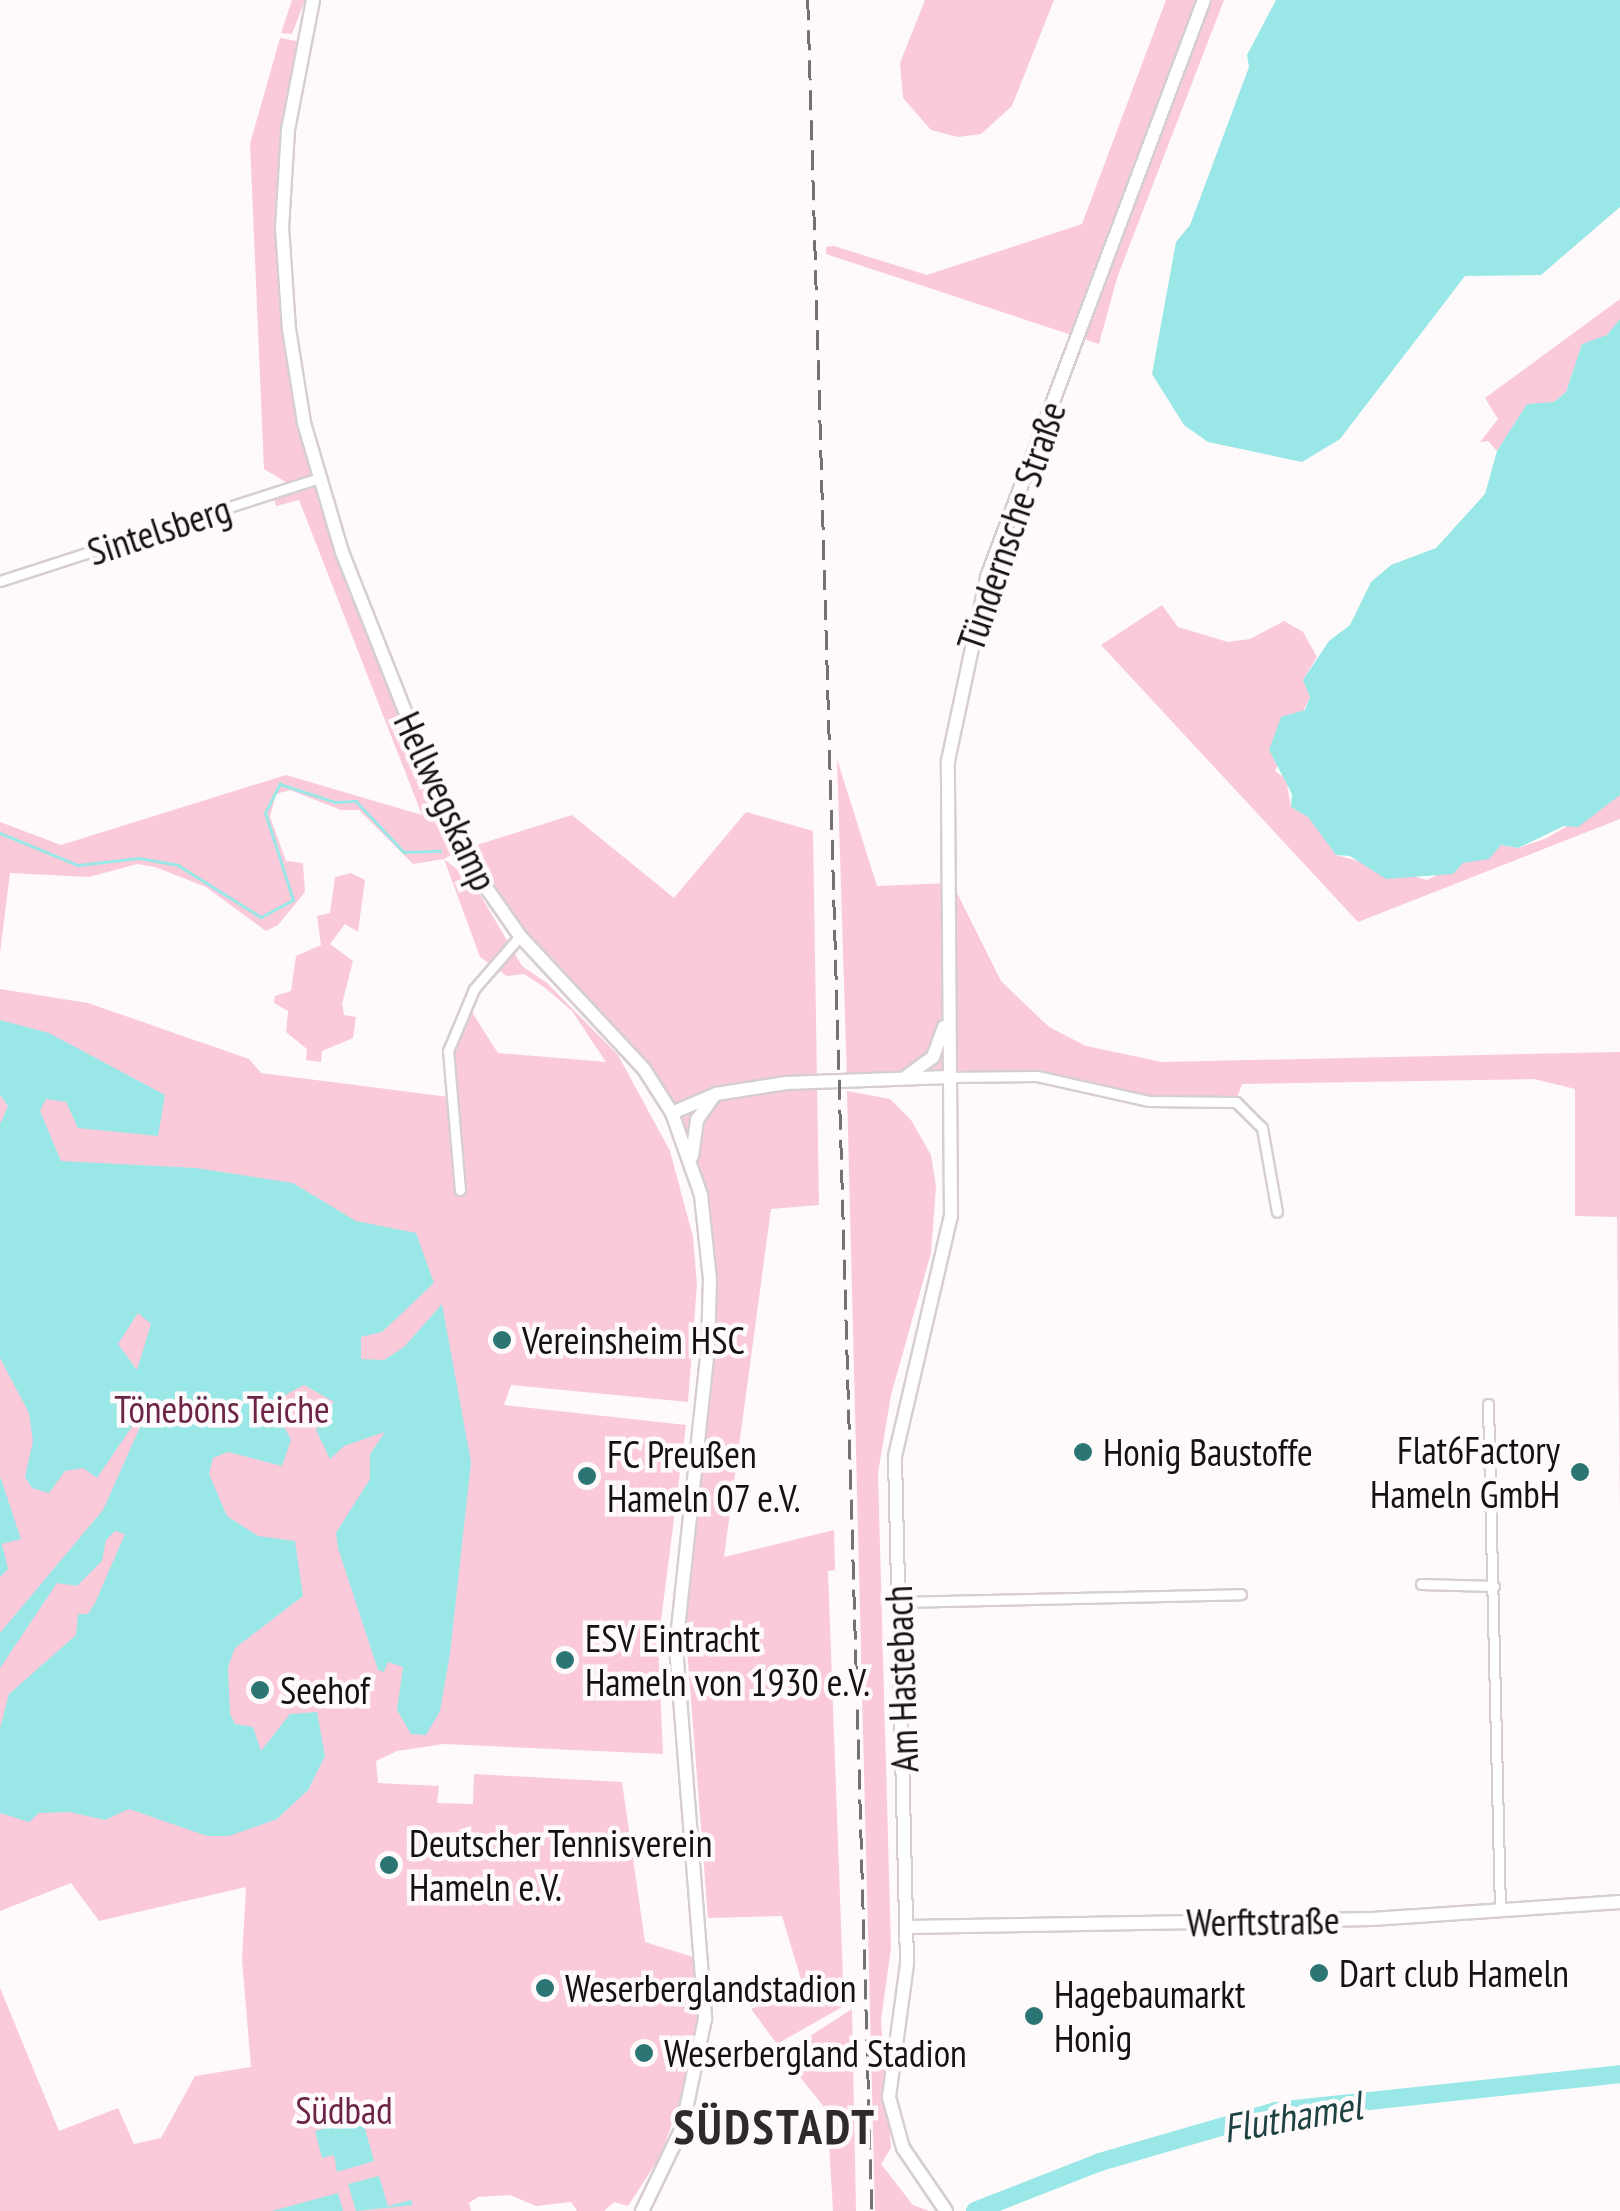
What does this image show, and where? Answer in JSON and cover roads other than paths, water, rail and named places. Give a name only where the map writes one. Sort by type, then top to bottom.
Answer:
[{"type":"main road","name":"Hellwegskamp","points":[[313,0],[288,130],[282,228],[288,330],[318,478],[342,552],[460,850],[520,936],[609,1026],[672,1113],[692,1159]]},
{"type":"main road","name":"Tündernsche Straße","points":[[948,1077],[948,761],[974,622],[1204,0]]},
{"type":"main road","points":[[903,1078],[932,1057],[947,1015]]},
{"type":"main road","points":[[672,1113],[716,1094],[948,1077]]},
{"type":"main road","name":"Am Hastebach","points":[[946,2211],[903,2148],[890,2096],[907,1928],[895,1456],[904,1394],[946,1253],[952,1180],[948,1077]]},
{"type":"main road","points":[[642,2211],[691,2101],[705,2019],[676,1648],[710,1280],[692,1159],[698,1120],[716,1094]]},
{"type":"main road","name":"Werftstraße","points":[[907,1928],[1500,1910],[1619,1901]]},
{"type":"street","name":"Sintelsberg","points":[[0,581],[318,478]]},
{"type":"street","points":[[460,1190],[448,1051],[474,989],[520,936]]},
{"type":"street","points":[[948,1077],[1036,1076],[1148,1101],[1236,1102],[1262,1128],[1277,1212]]},
{"type":"street","points":[[1488,1404],[1500,1910]]},
{"type":"street","points":[[1421,1584],[1494,1586]]},
{"type":"street","points":[[898,1602],[1241,1594]]},
{"type":"water","points":[[1276,0],[1620,0],[1620,207],[1541,275],[1465,276],[1340,439],[1302,462],[1208,442],[1184,425],[1152,374],[1176,242],[1190,225],[1249,67],[1247,55]]},
{"type":"water","points":[[1620,319],[1620,795],[1578,827],[1564,826],[1518,848],[1501,845],[1489,859],[1463,863],[1453,874],[1386,879],[1350,856],[1336,855],[1308,817],[1291,807],[1292,794],[1269,750],[1281,717],[1305,710],[1310,697],[1303,680],[1329,641],[1350,625],[1371,582],[1391,565],[1436,548],[1485,494],[1497,451],[1527,404],[1554,402],[1566,392],[1582,344],[1607,335]]},
{"type":"water","name":"Töneböns Teiche","points":[[0,1020],[49,1033],[165,1095],[158,1136],[78,1128],[66,1102],[46,1099],[40,1111],[61,1161],[196,1168],[293,1183],[356,1221],[416,1233],[434,1283],[382,1332],[361,1337],[361,1359],[384,1360],[404,1347],[442,1304],[471,1462],[450,1654],[440,1711],[426,1735],[411,1734],[397,1710],[403,1667],[388,1662],[384,1672],[378,1670],[338,1548],[336,1533],[370,1479],[370,1454],[385,1432],[344,1446],[330,1459],[316,1430],[334,1402],[304,1385],[287,1394],[277,1412],[291,1440],[282,1466],[228,1452],[213,1458],[209,1474],[227,1516],[258,1536],[295,1541],[303,1596],[235,1648],[228,1667],[230,1714],[235,1724],[253,1727],[261,1751],[290,1714],[317,1712],[325,1756],[308,1790],[277,1819],[229,1836],[207,1836],[129,1809],[105,1820],[69,1812],[39,1813],[29,1822],[0,1813],[0,1728],[9,1694],[76,1635],[78,1614],[88,1614],[95,1603],[125,1534],[115,1531],[106,1540],[102,1561],[77,1586],[57,1583],[0,1668],[0,1633],[103,1510],[141,1425],[135,1422],[97,1478],[83,1468],[65,1471],[49,1493],[32,1488],[25,1477],[33,1441],[29,1413],[0,1358],[0,1124],[8,1106],[0,1095]],"holes":[[[138,1313],[151,1324],[137,1370],[118,1344]]]},
{"type":"water","points":[[0,1476],[21,1539],[2,1544],[8,1569],[0,1577]]},
{"type":"water","points":[[362,2118],[374,2161],[337,2172],[334,2155],[322,2158],[315,2131]]},
{"type":"water","points":[[379,2176],[388,2206],[411,2200],[413,2205],[356,2211],[348,2184]]},
{"type":"water","points":[[338,2193],[343,2211],[272,2211]]},
{"type":"waterway","points":[[0,833],[78,865],[139,858],[178,865],[261,917],[293,900],[265,813],[280,784],[335,802],[356,801],[404,852],[440,851]]},
{"type":"waterway","name":"Fluthamel","points":[[975,2211],[1100,2162],[1276,2111],[1620,2074]]},
{"type":"railway","points":[[808,0],[872,2211]]},
{"type":"place","name":"Vereinsheim HSC","points":[[502,1340]]},
{"type":"place","name":"Honig Baustoffe","points":[[1083,1452]]},
{"type":"place","name":"Flat6Factory Hameln GmbH","points":[[1580,1472]]},
{"type":"place","name":"FC Preußen Hameln 07 e.V.","points":[[587,1476]]},
{"type":"place","name":"ESV Eintracht Hameln von 1930 e.V.","points":[[565,1660]]},
{"type":"place","name":"Seehof","points":[[260,1690]]},
{"type":"place","name":"Deutscher Tennisverein Hameln e.V.","points":[[389,1865]]},
{"type":"place","name":"Dart club Hameln","points":[[1319,1973]]},
{"type":"place","name":"Weserberglandstadion","points":[[545,1988]]},
{"type":"place","name":"Hagebaumarkt Honig","points":[[1034,2016]]},
{"type":"place","name":"Weserbergland Stadion","points":[[644,2053]]},
{"type":"district","name":"SÜDSTADT","points":[[775,2127]]},
{"type":"park label","name":"Südbad","points":[[344,2110]]}]
